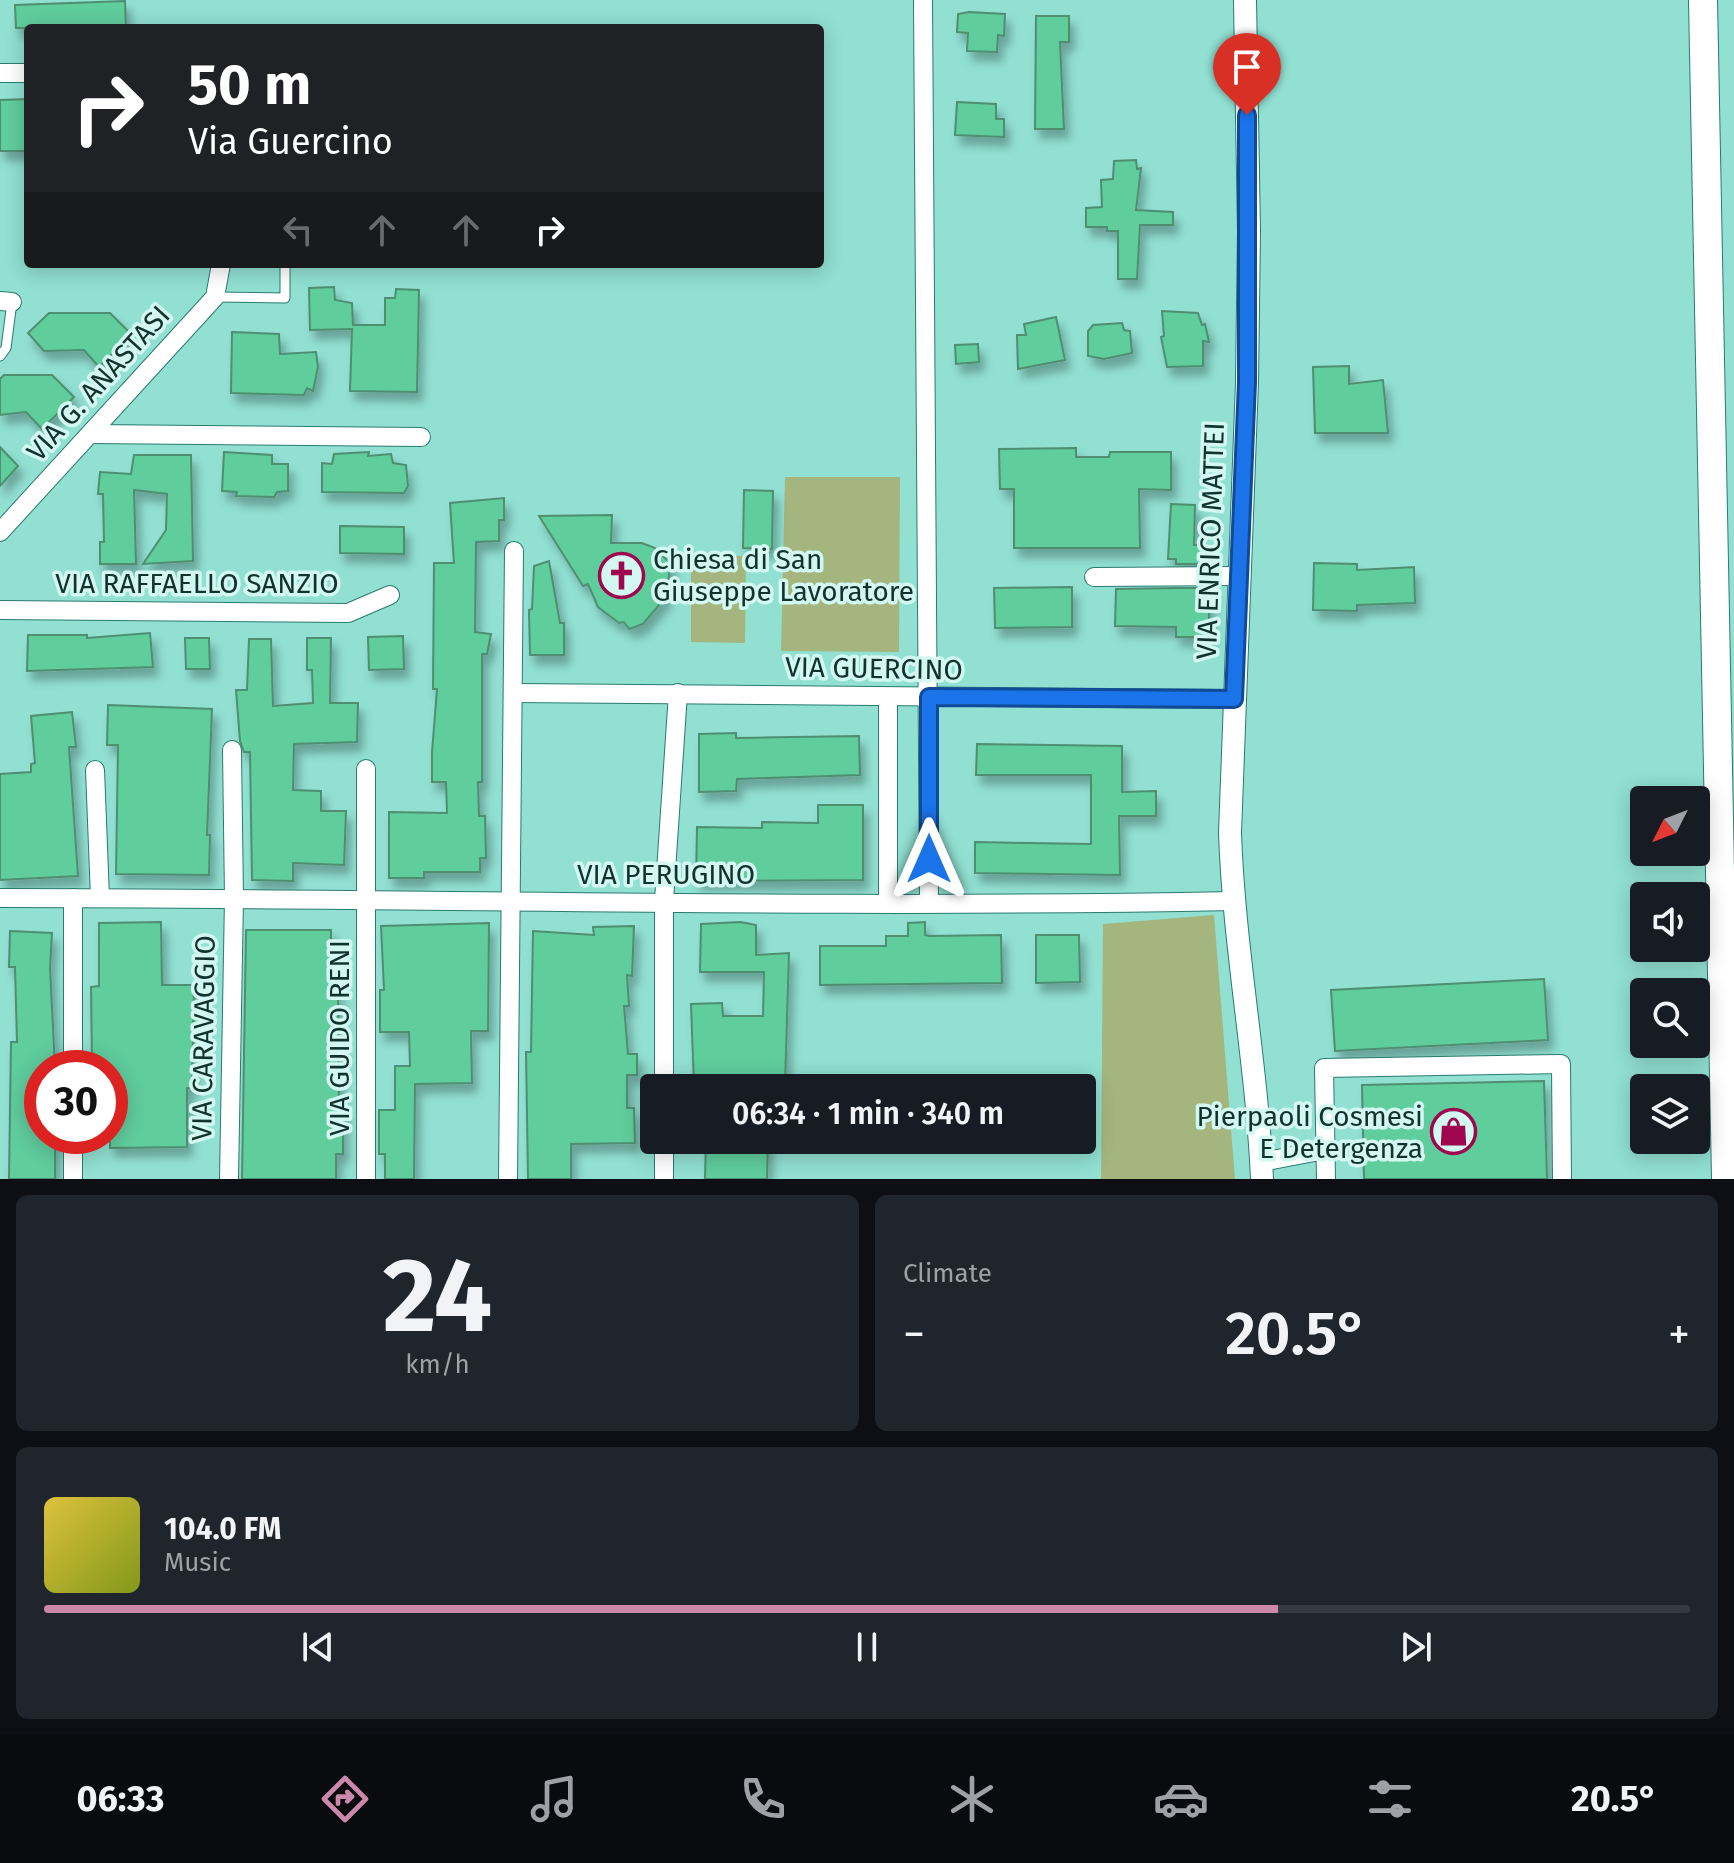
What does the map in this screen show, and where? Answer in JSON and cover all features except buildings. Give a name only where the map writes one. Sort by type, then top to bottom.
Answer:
[{"type":"main road","points":[[1703,0],[1726,1179]]},
{"type":"street","points":[[923,0],[929,902]]},
{"type":"street","name":"VIA ENRICO MATTEI","points":[[1245,0],[1249,231],[1234,699],[1233,901],[1253,1058],[1262,1170]]},
{"type":"street","points":[[0,73],[24,73]]},
{"type":"street","points":[[215,297],[220,268]]},
{"type":"street","name":"VIA G. ANASTASI","points":[[0,532],[215,297]]},
{"type":"street","points":[[90,434],[421,437]]},
{"type":"street","points":[[508,1179],[514,551]]},
{"type":"street","points":[[1094,577],[1239,576]]},
{"type":"street","name":"VIA RAFFAELLO SANZIO","points":[[0,610],[348,613],[390,595]]},
{"type":"street","name":"VIA GUERCINO","points":[[513,693],[1234,699]]},
{"type":"street","points":[[664,1074],[664,901],[678,693]]},
{"type":"street","points":[[888,697],[888,901]]},
{"type":"street","name":"VIA CARAVAGGIO","points":[[229,1179],[234,898],[232,750]]},
{"type":"street","name":"VIA GUIDO RENI","points":[[366,769],[366,1179]]},
{"type":"street","points":[[95,770],[100,898]]},
{"type":"street","name":"VIA PERUGINO","points":[[0,898],[368,898],[512,903],[1233,901]]},
{"type":"street","points":[[73,898],[73,1050]]},
{"type":"street","points":[[1326,1179],[1324,1068],[1561,1064],[1562,1179]]},
{"type":"street","points":[[1262,1170],[1325,1150]]},
{"type":"street","points":[[73,1154],[73,1179]]},
{"type":"street","points":[[664,1154],[664,1179]]},
{"type":"lane","points":[[215,297],[285,298],[285,268]]},
{"type":"lane","points":[[0,356],[6,348],[6,302]]},
{"type":"green space","points":[[785,477],[900,477],[899,652],[781,651]]},
{"type":"green space","points":[[691,555],[746,556],[745,643],[691,642]]},
{"type":"green space","points":[[1214,915],[1235,1179],[1101,1179],[1103,924]]},
{"type":"place","name":"Chiesa di San Giuseppe Lavoratore","points":[[622,575]]},
{"type":"place","name":"Pierpaoli Cosmesi E Detergenza","points":[[1454,1132]]},
{"type":"route","points":[[929,859],[929,697],[1234,699],[1247,382],[1247,115]]}]
